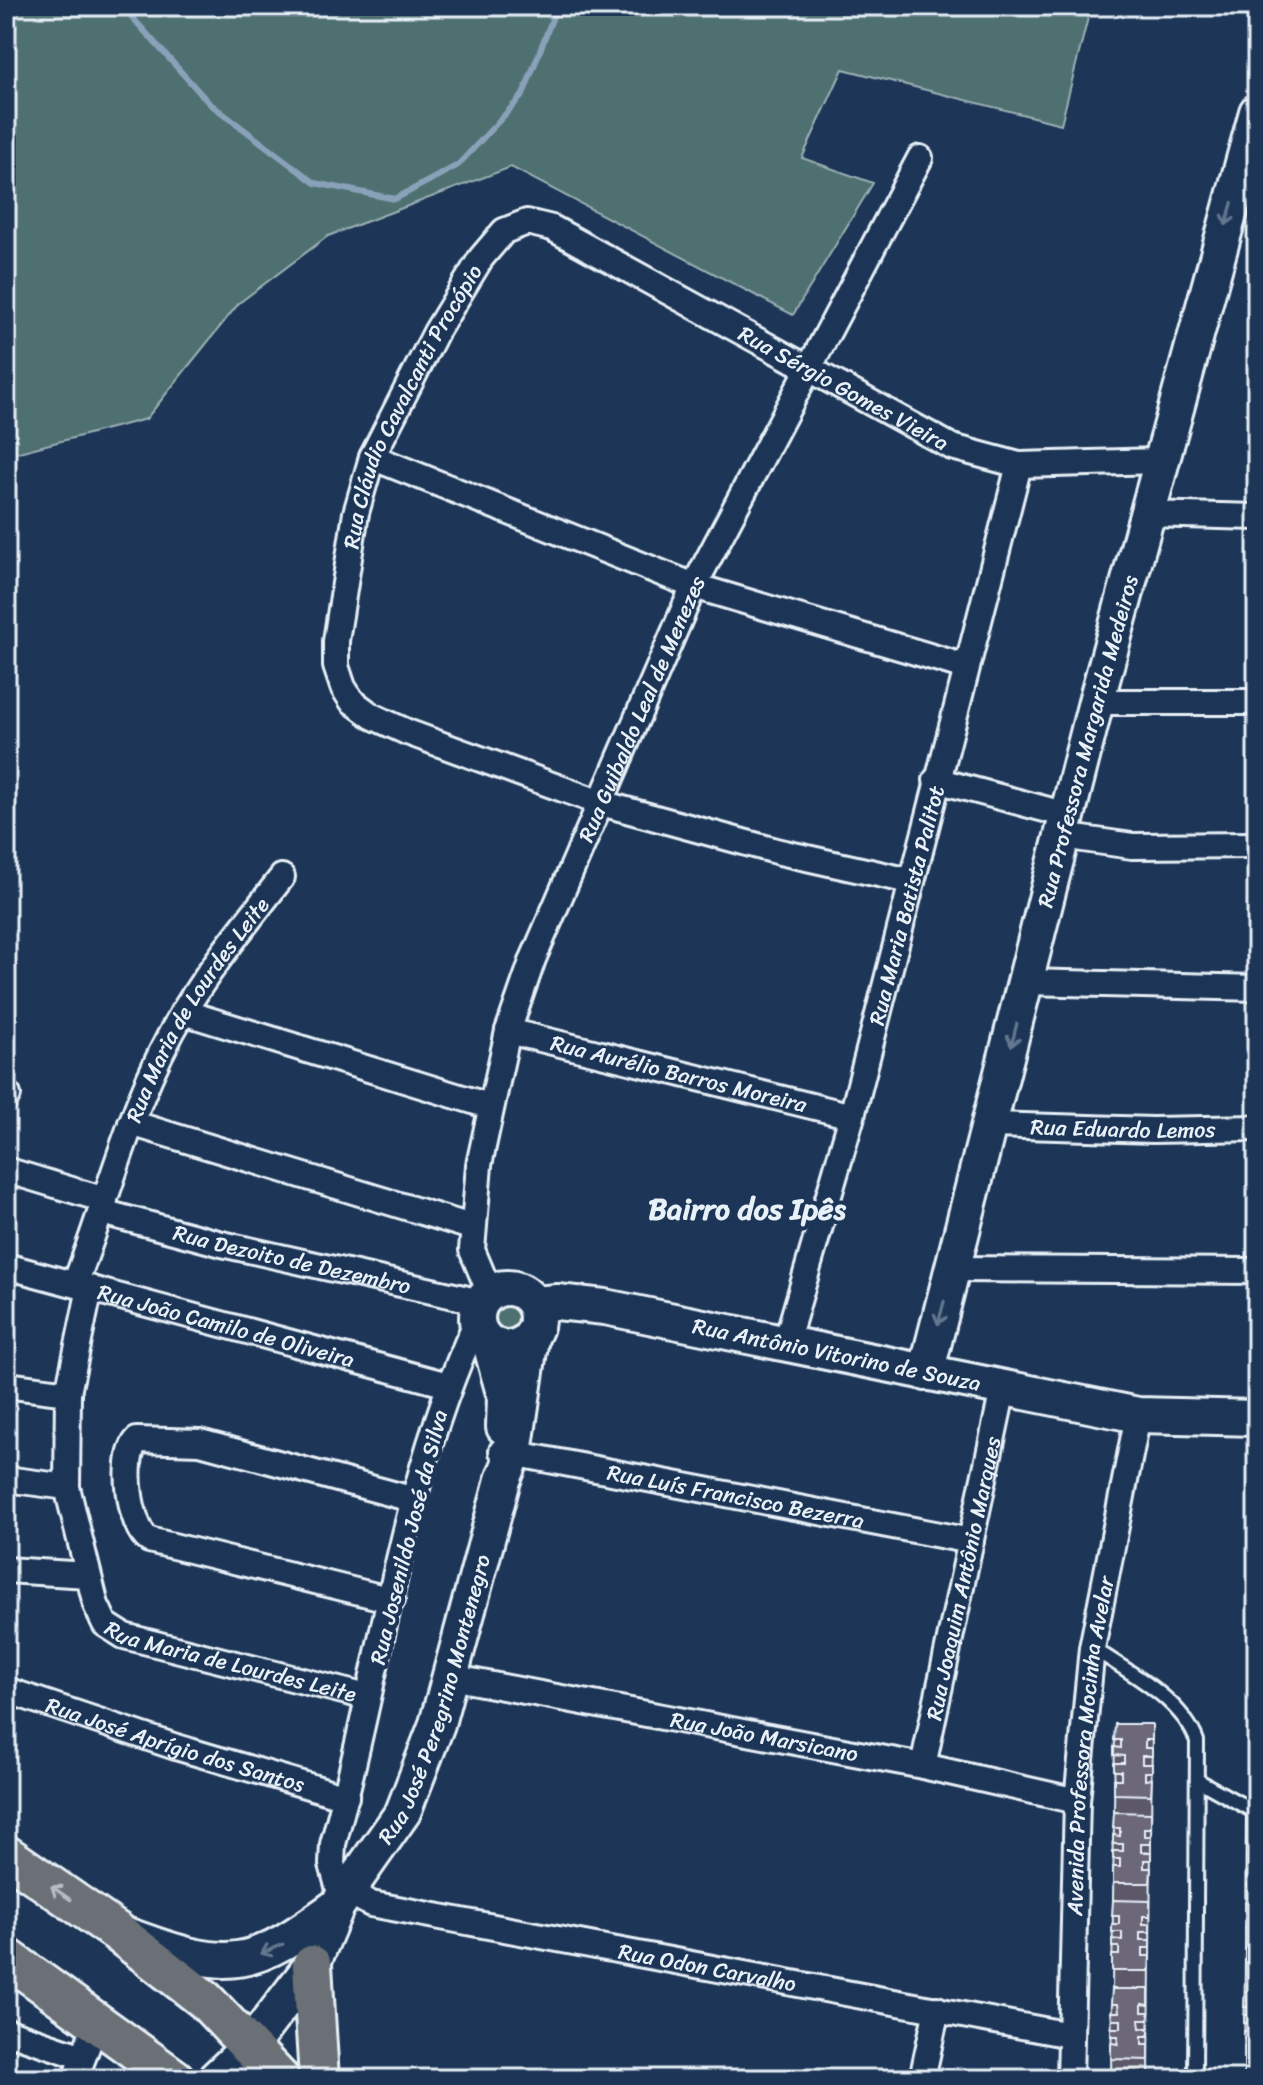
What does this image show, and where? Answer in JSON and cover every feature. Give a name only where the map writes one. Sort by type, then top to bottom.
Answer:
[{"type":"main road","name":"Rua Professora Margarida Medeiros","points":[[926,1373],[1159,461],[1254,132]]},
{"type":"main road","points":[[514,1289],[532,1320],[511,1348],[484,1315],[514,1289]]},
{"type":"main road","name":"Rua Antônio Vitorino de Souza","points":[[532,1320],[577,1303],[1138,1415],[1257,1418]]},
{"type":"main road","name":"Rua José Peregrino Montenegro","points":[[484,1315],[505,1397],[506,1461]]},
{"type":"main road","name":"Rua José Peregrino Montenegro","points":[[215,2079],[250,2046],[312,1965],[342,1900],[403,1812],[437,1724],[450,1677],[506,1461],[532,1320]]},
{"type":"main road","points":[[6,1855],[116,1931],[205,2000],[280,2079]]},
{"type":"main road","name":"Rua José Peregrino Montenegro","points":[[116,1931],[188,1956],[237,1960],[276,1949],[342,1900]]},
{"type":"main road","points":[[6,1957],[85,2053],[175,2077]]},
{"type":"main road","points":[[312,1965],[319,2079]]},
{"type":"street","name":"Rua Guibaldo Leal de Menezes","points":[[484,1315],[471,1227],[489,1106],[508,1031],[533,959],[694,586],[920,158]]},
{"type":"street","name":"Rua Cláudio Cavalcanti Procópio","points":[[552,228],[527,222],[504,231],[481,258],[436,332],[372,457],[356,513],[336,641],[336,666],[343,687],[352,701],[372,716],[601,803],[780,852],[910,881]]},
{"type":"street","name":"Rua Sérgio Gomes Vieira","points":[[552,228],[923,433],[972,454],[1019,465],[1159,461]]},
{"type":"street","points":[[372,457],[694,586],[966,667]]},
{"type":"street","name":"Rua Maria Batista Palitot","points":[[786,1343],[852,1116],[1019,465]]},
{"type":"street","points":[[1147,514],[1257,517]]},
{"type":"street","points":[[1096,702],[1257,702]]},
{"type":"street","points":[[936,780],[1132,846],[1257,845]]},
{"type":"street","name":"Rua Maria de Lourdes Leite","points":[[282,877],[225,949],[183,1012],[131,1123],[104,1206],[83,1286],[68,1393],[67,1487],[88,1575],[105,1624],[124,1636],[367,1697]]},
{"type":"street","points":[[1027,982],[1257,988]]},
{"type":"street","points":[[183,1012],[489,1106]]},
{"type":"street","name":"Rua Aurélio Barros Moreira","points":[[508,1031],[852,1116]]},
{"type":"street","points":[[131,1123],[471,1227]]},
{"type":"street","name":"Rua Eduardo Lemos","points":[[991,1125],[1153,1130],[1257,1128]]},
{"type":"street","name":"Rua Dezoito de Dezembro","points":[[6,1170],[222,1244],[484,1315]]},
{"type":"street","name":"Rua João Camilo de Oliveira","points":[[6,1266],[448,1385]]},
{"type":"street","points":[[953,1269],[1257,1271]]},
{"type":"street","name":"Rua Josenildo José da Silva","points":[[342,1900],[332,1864],[333,1844],[367,1697],[415,1500],[448,1385],[484,1315]]},
{"type":"street","points":[[6,1385],[68,1393]]},
{"type":"street","name":"Rua Joaquim Antônio Marques","points":[[923,1766],[1003,1389]]},
{"type":"street","name":"Avenida Professora Mocinha Avelar","points":[[1070,2079],[1077,1801],[1092,1648],[1138,1415]]},
{"type":"street","points":[[392,1600],[144,1537],[136,1527],[129,1458],[133,1444],[150,1438],[200,1442],[415,1500]]},
{"type":"street","name":"Rua Luís Francisco Bezerra","points":[[506,1461],[971,1541]]},
{"type":"street","points":[[6,1479],[67,1487]]},
{"type":"street","points":[[6,1570],[88,1575]]},
{"type":"street","name":"Rua João Marsicano","points":[[450,1677],[923,1766],[1077,1801]]},
{"type":"street","name":"Rua José Aprígio dos Santos","points":[[6,1690],[176,1747],[346,1797]]},
{"type":"street","name":"Rua Odon Carvalho","points":[[342,1900],[1070,2035]]},
{"type":"street","points":[[922,2079],[937,2009]]},
{"type":"street","points":[[6,2031],[85,2053]]},
{"type":"lane","points":[[1092,1648],[1146,1684],[1186,1718],[1197,1741],[1195,2079]]},
{"type":"lane","points":[[1199,1781],[1257,1813]]},
{"type":"green space","points":[[6,6],[1091,6],[1061,124],[843,69],[802,158],[873,183],[793,315],[511,167],[328,236],[239,303],[146,419],[11,454],[6,465]]},
{"type":"green space","points":[[506,1302],[518,1307],[523,1319],[518,1331],[506,1336],[494,1331],[489,1319],[494,1307]]},
{"type":"building","points":[[1256,1598],[1257,1633],[1255,1633]]},
{"type":"building","points":[[1115,1724],[1152,1724],[1152,1740],[1145,1740],[1145,1748],[1152,1748],[1152,1756],[1142,1756],[1142,1764],[1152,1764],[1152,1772],[1145,1772],[1145,1780],[1152,1779],[1151,1795],[1114,1794],[1114,1779],[1121,1779],[1121,1771],[1114,1771],[1114,1763],[1124,1763],[1124,1756],[1114,1755],[1114,1747],[1121,1748],[1121,1740],[1114,1740]]},
{"type":"building","points":[[1114,1812],[1151,1813],[1151,1828],[1144,1828],[1144,1836],[1151,1836],[1151,1844],[1141,1844],[1141,1852],[1151,1852],[1151,1860],[1144,1860],[1144,1868],[1151,1868],[1150,1883],[1113,1883],[1113,1867],[1120,1867],[1120,1859],[1113,1859],[1113,1851],[1123,1851],[1123,1844],[1113,1844],[1113,1835],[1120,1836],[1120,1828],[1113,1828]]},
{"type":"building","points":[[1246,1815],[1257,1815],[1257,1886],[1246,1886],[1246,1870],[1253,1871],[1253,1863],[1246,1862],[1246,1855],[1256,1855],[1255,1847],[1246,1847],[1246,1839],[1253,1839],[1253,1831],[1246,1831]]},
{"type":"building","points":[[1113,1900],[1150,1901],[1150,1916],[1143,1916],[1143,1924],[1150,1924],[1150,1932],[1140,1932],[1140,1940],[1150,1940],[1150,1948],[1143,1948],[1143,1956],[1150,1956],[1149,1971],[1112,1971],[1112,1955],[1119,1955],[1119,1947],[1112,1947],[1112,1939],[1122,1940],[1122,1932],[1112,1932],[1112,1924],[1119,1924],[1119,1916],[1112,1916]]},
{"type":"building","points":[[1245,1903],[1257,1904],[1257,1974],[1245,1974],[1245,1958],[1252,1959],[1252,1951],[1245,1951],[1245,1943],[1255,1943],[1255,1935],[1245,1935],[1245,1927],[1252,1927],[1252,1919],[1245,1919]]},
{"type":"building","points":[[1112,1989],[1149,1989],[1149,2005],[1142,2004],[1142,2012],[1149,2012],[1149,2020],[1139,2020],[1140,2028],[1149,2028],[1149,2036],[1142,2036],[1142,2044],[1149,2044],[1149,2060],[1111,2059],[1111,2043],[1118,2044],[1118,2036],[1111,2036],[1111,2028],[1121,2028],[1121,2020],[1112,2020],[1111,2012],[1119,2012],[1118,2004],[1111,2004]]},
{"type":"building","points":[[1245,1992],[1257,1992],[1257,2062],[1244,2062],[1244,2047],[1251,2047],[1251,2039],[1244,2039],[1244,2031],[1254,2031],[1254,2023],[1244,2023],[1244,2015],[1251,2015],[1251,2007],[1244,2007]]},
{"type":"building","points":[[1148,2077],[1148,2079],[1111,2079]]},
{"type":"waterway","points":[[122,6],[209,103],[315,183],[395,199],[458,165],[523,95],[557,6]]},
{"type":"district","name":"Bairro dos Ipês","points":[[747,1209]]}]
